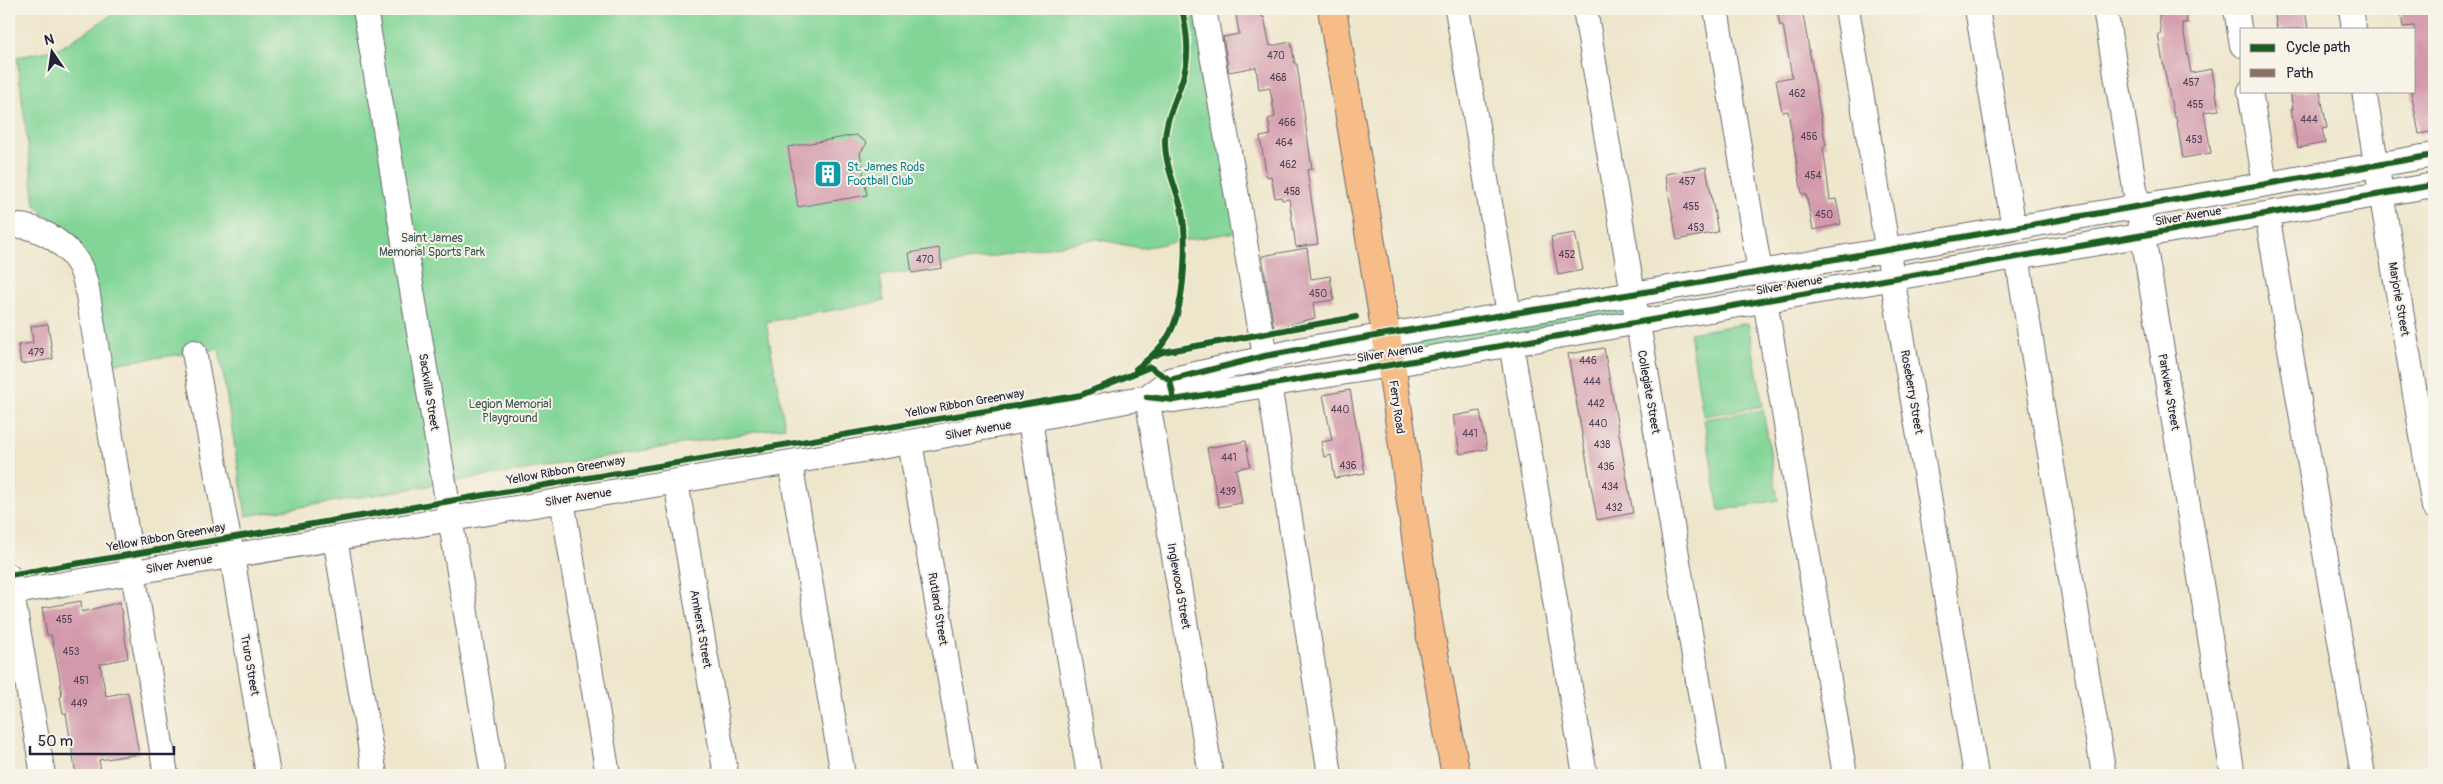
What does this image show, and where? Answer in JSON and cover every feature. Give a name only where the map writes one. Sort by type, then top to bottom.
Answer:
[{"type":"main road","name":"Ferry Road","points":[[1332,9],[1386,334],[1428,621],[1456,775]]},
{"type":"street","name":"Sackville Street","points":[[365,9],[493,775]]},
{"type":"street","points":[[1204,9],[1264,356]]},
{"type":"street","points":[[1457,9],[1508,314]]},
{"type":"street","name":"Collegiate Street","points":[[1585,9],[1714,775]]},
{"type":"street","points":[[1716,9],[1760,272]]},
{"type":"street","name":"Roseberry Street","points":[[1847,9],[1976,775]]},
{"type":"street","points":[[1977,9],[2014,228]]},
{"type":"street","name":"Parkview Street","points":[[2105,9],[2233,775]]},
{"type":"street","points":[[2236,9],[2240,33]]},
{"type":"street","points":[[2351,9],[2354,28]]},
{"type":"street","points":[[2250,92],[2265,184]]},
{"type":"street","name":"Marjorie Street","points":[[2364,92],[2434,507]]},
{"type":"street","name":"Silver Avenue","points":[[1147,397],[1170,380],[1264,356],[2434,155]]},
{"type":"street","name":"Silver Avenue","points":[[10,587],[232,556],[676,482],[1030,421],[1147,397],[1174,400],[1390,365],[2434,185]]},
{"type":"street","points":[[2267,214],[2363,775]]},
{"type":"street","points":[[9,226],[29,228],[53,238],[79,264],[83,275],[166,775]]},
{"type":"street","points":[[2017,257],[2104,775]]},
{"type":"street","points":[[1765,300],[1845,775]]},
{"type":"street","points":[[1511,344],[1585,775]]},
{"type":"street","name":"Truro Street","points":[[194,352],[232,556],[268,775]]},
{"type":"street","points":[[1269,384],[1330,775]]},
{"type":"street","name":"Inglewood Street","points":[[1147,397],[1212,775]]},
{"type":"street","points":[[1030,421],[1089,775]]},
{"type":"street","name":"Rutland Street","points":[[910,442],[966,775]]},
{"type":"street","points":[[790,462],[843,775]]},
{"type":"street","name":"Amherst Street","points":[[676,482],[726,775]]},
{"type":"street","points":[[562,500],[608,775]]},
{"type":"street","points":[[335,538],[375,775]]},
{"type":"street","points":[[10,587],[42,775]]},
{"type":"green space","name":"Saint James Memorial Sports Park","points":[[121,9],[1204,9],[1242,231],[1140,248],[1097,239],[942,265],[942,268],[880,276],[884,301],[766,322],[785,427],[246,516],[219,349],[104,365],[85,254],[35,205],[17,57],[59,49]]},
{"type":"green space","points":[[1633,294],[1637,322],[1390,365],[1405,331]]},
{"type":"green space","points":[[1748,323],[1763,406],[1703,416],[1690,333]]},
{"type":"green space","points":[[1763,410],[1778,500],[1719,511],[1704,419]]},
{"type":"building","points":[[1777,9],[1802,9],[1826,146],[1823,146],[1830,200],[1836,199],[1841,224],[1813,230],[1806,194],[1802,194],[1788,111],[1782,112],[1776,80],[1792,77],[1783,25],[1780,26]]},
{"type":"building","points":[[2158,9],[2185,9],[2187,23],[2182,23],[2191,73],[2212,69],[2219,110],[2204,112],[2211,153],[2183,158],[2158,34],[2161,34]]},
{"type":"building","points":[[2274,9],[2305,9],[2308,28],[2277,28]]},
{"type":"building","points":[[2400,9],[2428,9],[2432,32],[2434,32],[2434,131],[2419,134],[2411,92],[2416,92],[2416,28],[2414,26],[2403,27]]},
{"type":"building","points":[[1261,10],[1270,46],[1291,42],[1295,64],[1297,64],[1312,169],[1307,170],[1318,244],[1296,247],[1289,199],[1275,198],[1271,176],[1267,177],[1260,137],[1271,135],[1268,119],[1275,117],[1270,88],[1259,90],[1256,67],[1229,72],[1223,37],[1239,34],[1236,14]]},
{"type":"building","points":[[2290,92],[2320,92],[2327,128],[2322,129],[2325,143],[2298,148],[2291,110],[2293,109]]},
{"type":"building","name":"St. James Rods Football Club","points":[[856,135],[867,143],[860,153],[867,195],[798,207],[788,147]]},
{"type":"building","points":[[1706,167],[1718,232],[1677,240],[1665,174]]},
{"type":"building","points":[[1575,233],[1583,270],[1558,275],[1551,237]]},
{"type":"building","points":[[939,248],[942,268],[912,273],[909,253]]},
{"type":"building","points":[[1307,248],[1311,279],[1330,276],[1334,300],[1313,303],[1315,318],[1274,328],[1262,256]]},
{"type":"building","points":[[48,324],[53,359],[21,364],[18,345],[33,343],[31,326]]},
{"type":"building","points":[[1604,348],[1633,513],[1597,520],[1568,354]]},
{"type":"building","points":[[1350,390],[1365,473],[1335,478],[1331,455],[1324,457],[1321,442],[1332,440],[1323,395]]},
{"type":"building","points":[[1480,411],[1487,449],[1460,454],[1453,416]]},
{"type":"building","points":[[1246,441],[1250,466],[1236,469],[1242,503],[1219,507],[1207,448]]},
{"type":"building","points":[[81,601],[82,612],[120,602],[128,658],[100,664],[106,696],[128,692],[139,754],[99,760],[102,775],[76,775],[66,713],[63,713],[60,697],[62,696],[59,672],[51,635],[47,635],[42,608]]},
{"type":"marked path","points":[[9,140],[11,153],[9,171]]},
{"type":"cycle path","points":[[1136,369],[1156,352],[1168,337],[1176,319],[1182,287],[1185,252],[1183,220],[1165,150],[1168,122],[1186,65],[1187,37],[1182,9]]},
{"type":"cycle path","points":[[1170,380],[1265,356],[1386,334],[1657,290],[2434,155]]},
{"type":"cycle path","points":[[1147,397],[1174,400],[1390,365],[2434,185]]},
{"type":"cycle path","points":[[1153,356],[1163,352],[1356,317]]},
{"type":"cycle path","name":"Yellow Ribbon Greenway","points":[[9,575],[1081,395],[1150,367],[1170,380],[1174,400]]},
{"type":"place","name":"St. James Rods Football Club","points":[[828,174]]},
{"type":"park label","name":"Legion Memorial Playground","points":[[510,411]]}]
